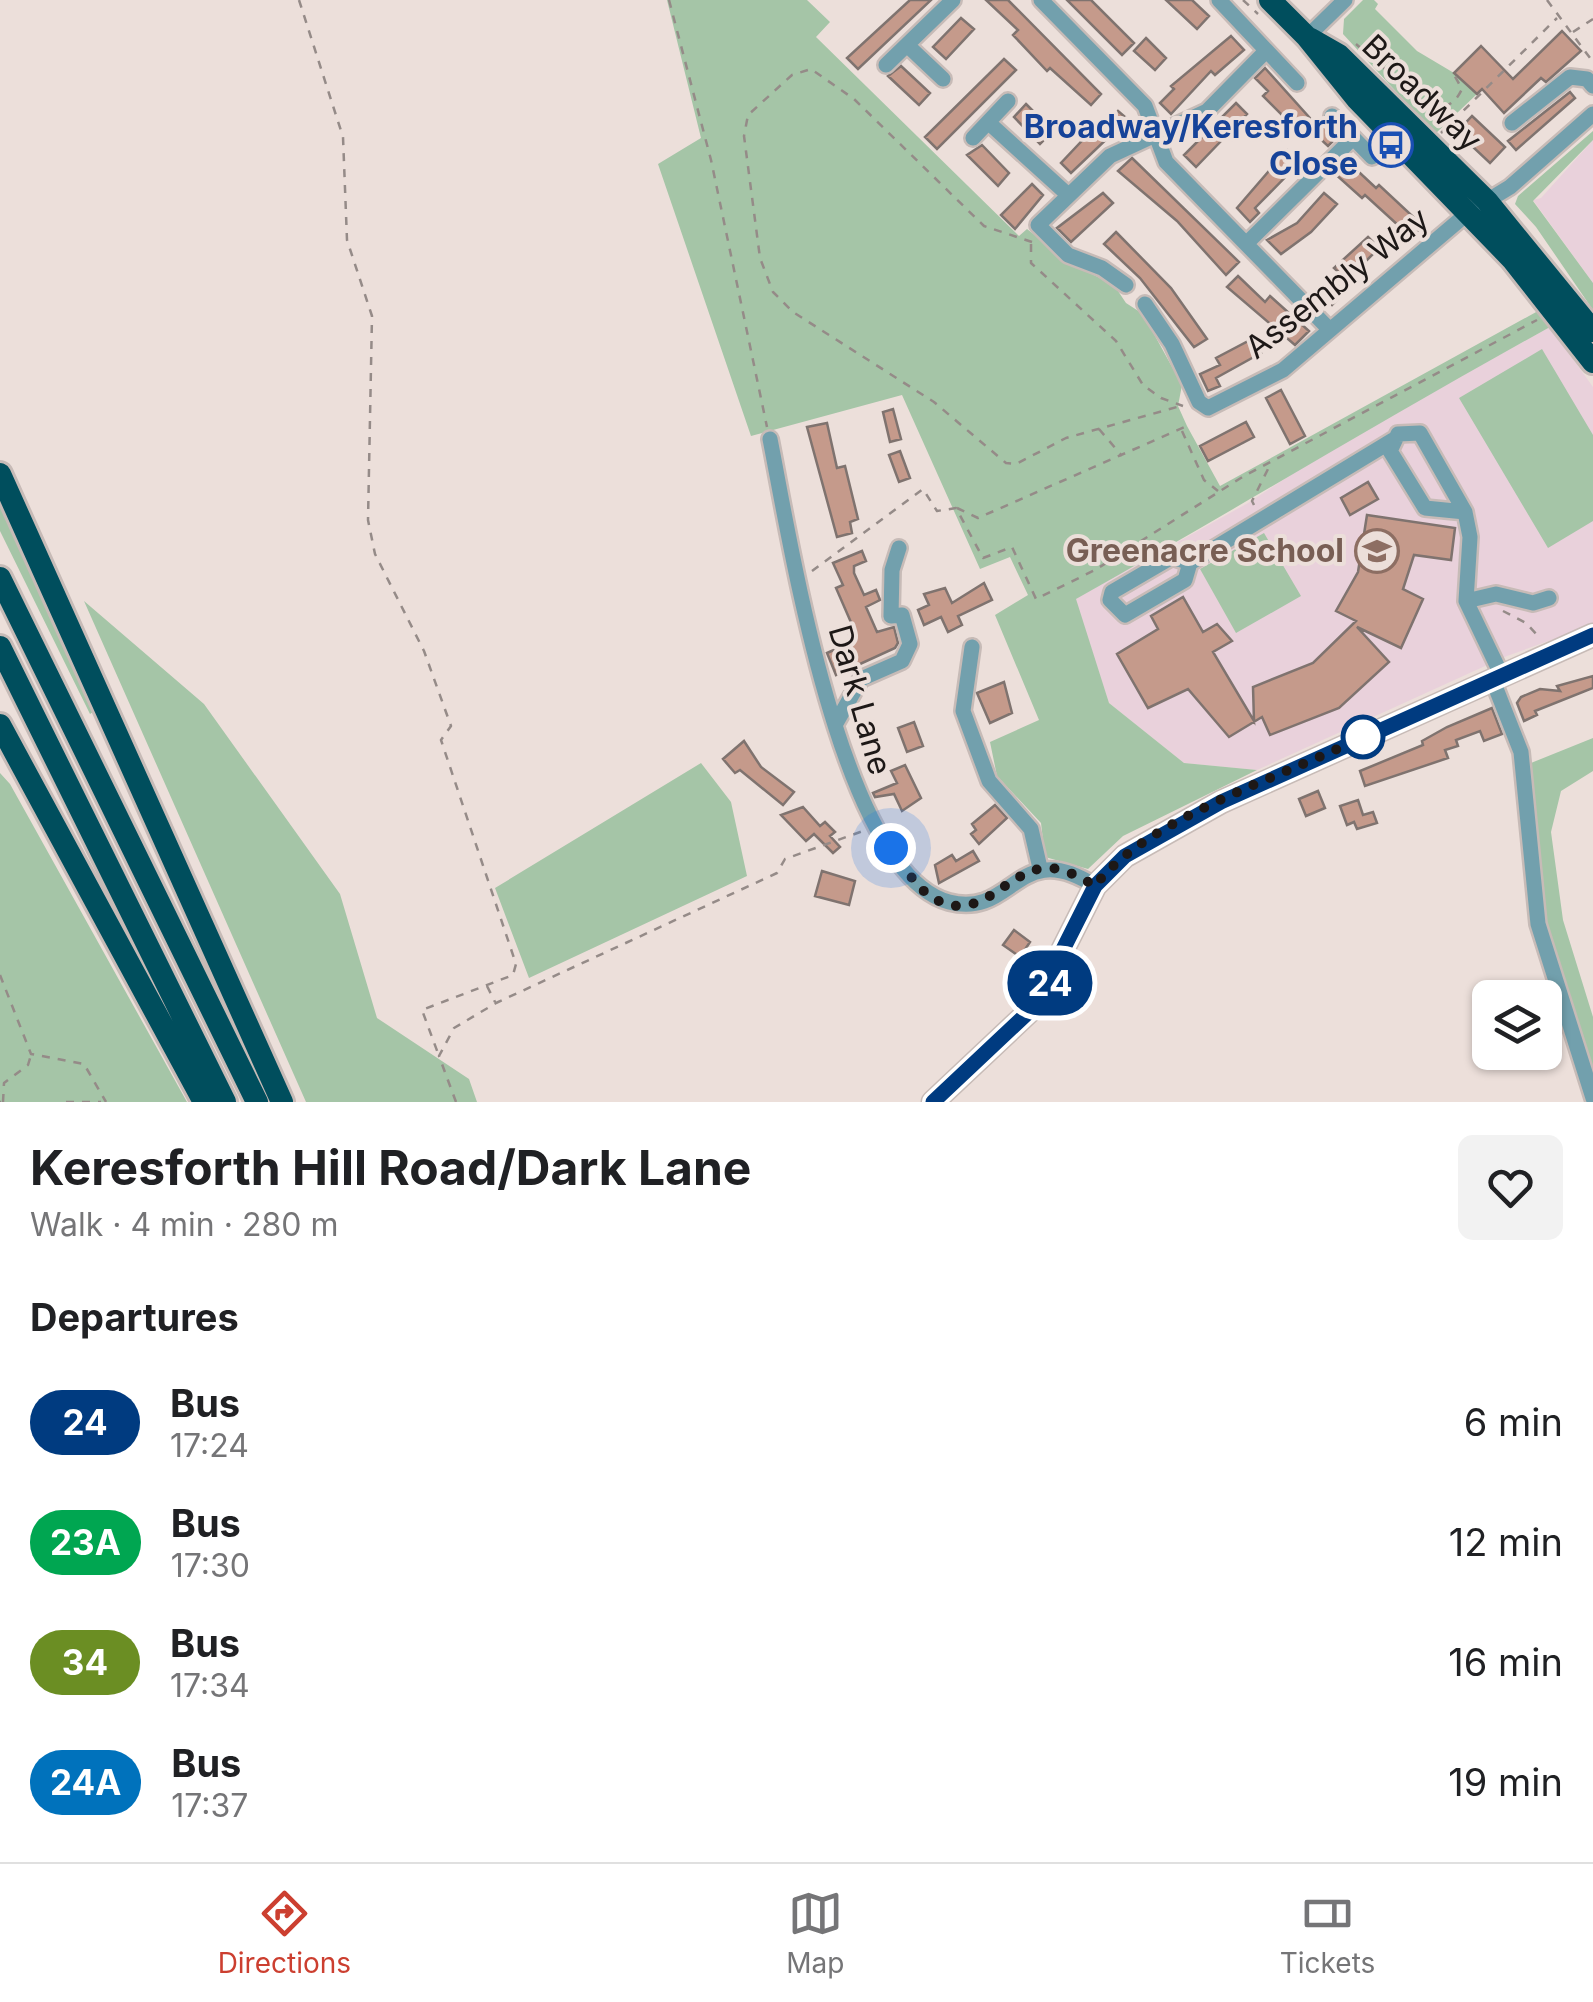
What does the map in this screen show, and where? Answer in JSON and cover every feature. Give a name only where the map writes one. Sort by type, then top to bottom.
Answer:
[{"type":"highway","name":"Broadway","points":[[1270,0],[1308,38],[1357,99],[1478,206],[1593,362]]},
{"type":"highway","name":"Broadway","points":[[1308,38],[1339,55],[1593,331]]},
{"type":"highway","points":[[0,474],[282,1102]]},
{"type":"highway","points":[[0,578],[257,1102]]},
{"type":"highway","points":[[0,646],[225,1102]]},
{"type":"highway","points":[[0,726],[204,1102]]},
{"type":"main road","points":[[933,1102],[1034,1007],[1095,886],[1108,869],[1157,835],[1550,651],[1593,635]]},
{"type":"street","points":[[886,65],[952,0]]},
{"type":"street","points":[[1041,0],[1145,106],[1158,132],[1166,162],[1329,328]]},
{"type":"street","points":[[1218,0],[1297,83]]},
{"type":"street","points":[[1308,38],[1344,0]]},
{"type":"street","points":[[908,44],[943,78]]},
{"type":"street","points":[[1126,285],[1102,268],[1068,254],[1038,225],[1066,193],[1110,156],[1207,110],[1265,52]]},
{"type":"street","points":[[1512,123],[1570,77],[1587,79],[1593,86]]},
{"type":"street","points":[[973,138],[1008,102]]},
{"type":"street","name":"Assembly Way","points":[[1195,394],[1208,408],[1283,370],[1329,328],[1478,206],[1510,186],[1593,114]]},
{"type":"street","points":[[1332,116],[1372,157]]},
{"type":"street","points":[[990,122],[1066,193]]},
{"type":"street","points":[[1248,242],[1353,138]]},
{"type":"street","points":[[1145,304],[1172,344],[1195,394]]},
{"type":"street","points":[[1190,562],[1186,580],[1125,615],[1110,600],[1112,592],[1172,557],[1190,562],[1408,431],[1420,434],[1465,512],[1470,537],[1466,601],[1501,674],[1496,686],[1521,752],[1538,924],[1593,1098]]},
{"type":"street","name":"Dark Lane","points":[[770,440],[799,581],[835,725],[864,810],[874,826],[926,892],[952,902],[980,904],[1040,868]]},
{"type":"street","points":[[1393,440],[1390,451],[1425,508],[1465,512]]},
{"type":"street","points":[[835,725],[862,679],[902,661],[910,644],[902,615],[891,616],[892,570],[899,548]]},
{"type":"street","points":[[1466,601],[1496,594],[1534,603],[1549,598]]},
{"type":"street","points":[[972,646],[964,711],[989,781],[1031,829],[1040,868],[1059,868],[1095,886]]},
{"type":"path","points":[[298,0],[343,137],[347,240],[372,316],[368,520],[374,554],[424,650],[451,726],[441,740],[516,964],[513,975],[422,1010],[456,1102]]},
{"type":"path","points":[[669,0],[711,160],[770,440]]},
{"type":"path","points":[[1547,0],[1557,18]]},
{"type":"path","points":[[1447,127],[1557,18],[1562,17],[1593,62]]},
{"type":"path","points":[[1572,33],[1593,20]]},
{"type":"path","points":[[1339,55],[1351,43],[1360,45],[1430,108],[1443,108],[1457,100],[1462,89],[1452,71]]},
{"type":"path","points":[[1032,242],[984,226],[854,98],[811,69],[792,75],[748,115],[744,136],[760,258],[774,292],[793,312],[894,372],[1006,463],[1016,464],[1066,438],[1177,406],[1195,394]]},
{"type":"path","points":[[1038,225],[1031,262],[1116,342],[1143,385],[1177,406]]},
{"type":"path","points":[[956,508],[983,558],[1012,548],[1036,599],[1096,570],[1271,462],[1554,310]]},
{"type":"path","points":[[799,581],[924,489],[937,511],[956,508],[978,518],[1187,426]]},
{"type":"path","points":[[1099,428],[1123,457]]},
{"type":"path","points":[[1181,429],[1204,480],[1220,492]]},
{"type":"path","points":[[1262,520],[1252,501],[1271,462]]},
{"type":"path","points":[[1496,594],[1500,609],[1526,623],[1550,651]]},
{"type":"path","points":[[439,1056],[454,1028],[496,1003],[777,872],[785,859],[874,826]]},
{"type":"path","points":[[0,975],[31,1054],[28,1065],[4,1083],[1,1102]]},
{"type":"path","points":[[487,985],[496,1003]]},
{"type":"path","points":[[31,1054],[84,1064],[103,1102],[66,1102]]},
{"type":"shaded area","points":[[1593,140],[1593,283],[1533,200],[1541,198]]},
{"type":"shaded area","name":"Greenacre School","points":[[1550,327],[1593,387],[1593,625],[1507,656],[1257,770],[1184,763],[1109,703],[1075,599],[1248,503],[1341,442]]},
{"type":"green space","points":[[667,0],[807,0],[830,22],[816,37],[1019,236],[1027,229],[1074,265],[1114,285],[1126,303],[1143,314],[1182,385],[1178,406],[1220,486],[1538,311],[1550,327],[1076,599],[1109,703],[1184,763],[1257,770],[1123,836],[1088,869],[1045,857],[1041,823],[997,776],[990,742],[1039,720],[995,615],[1028,595],[1010,557],[980,569],[902,395],[751,436],[658,164],[701,138]]},
{"type":"green space","points":[[1363,0],[1374,0],[1378,4],[1375,9],[1417,51],[1454,73],[1477,94],[1435,134],[1343,34],[1344,19]]},
{"type":"green space","points":[[1593,131],[1593,140],[1533,201],[1593,283],[1593,310],[1536,227],[1515,204],[1518,196]]},
{"type":"green space","points":[[1542,349],[1593,435],[1593,521],[1548,548],[1459,398]]},
{"type":"green space","points":[[0,493],[96,710],[90,714],[0,531]]},
{"type":"green space","points":[[1264,533],[1301,596],[1236,633],[1200,569]]},
{"type":"green space","points":[[84,601],[204,704],[340,894],[377,1018],[469,1079],[477,1102],[306,1102]]},
{"type":"green space","points":[[1593,738],[1593,771],[1561,791],[1551,832],[1563,920],[1593,1017],[1593,1089],[1543,924],[1526,765]]},
{"type":"green space","points":[[701,763],[731,802],[747,876],[529,978],[495,888]]},
{"type":"green space","points":[[0,773],[10,784],[187,1102],[0,1102]]},
{"type":"building","points":[[910,0],[931,0],[858,69],[847,58]]},
{"type":"building","points":[[986,0],[1008,0],[1101,94],[1091,105],[1050,68],[1047,71],[1013,35],[1018,30]]},
{"type":"building","points":[[1067,0],[1091,0],[1134,43],[1122,55]]},
{"type":"building","points":[[1166,0],[1192,0],[1209,16],[1197,29]]},
{"type":"building","points":[[961,18],[974,29],[946,59],[933,47]]},
{"type":"building","points":[[1562,31],[1581,51],[1546,82],[1541,78],[1504,113],[1482,89],[1477,94],[1454,73],[1481,46],[1513,79]]},
{"type":"building","points":[[1231,36],[1244,50],[1215,75],[1211,71],[1171,114],[1160,103],[1174,89],[1171,86]]},
{"type":"building","points":[[1146,38],[1166,58],[1155,70],[1134,51]]},
{"type":"building","points":[[1004,59],[1016,70],[937,149],[925,137]]},
{"type":"building","points":[[901,66],[930,93],[919,105],[888,76]]},
{"type":"building","points":[[1265,68],[1317,126],[1305,138],[1263,96],[1268,91],[1255,78]]},
{"type":"building","points":[[1570,92],[1575,98],[1516,150],[1508,141]]},
{"type":"building","points":[[1236,103],[1247,114],[1196,167],[1184,155]]},
{"type":"building","points":[[1026,104],[1053,131],[1040,144],[1014,117]]},
{"type":"building","points":[[1118,111],[1131,122],[1119,135],[1115,131],[1071,173],[1061,163],[1094,128],[1099,133]]},
{"type":"building","points":[[1472,116],[1505,147],[1490,163],[1457,132]]},
{"type":"building","points":[[1325,125],[1337,137],[1328,146],[1316,135]]},
{"type":"building","points":[[982,145],[1009,173],[998,186],[967,155]]},
{"type":"building","points":[[1287,150],[1300,162],[1255,208],[1259,213],[1250,222],[1237,208]]},
{"type":"building","points":[[1132,158],[1239,262],[1226,275],[1177,221],[1118,171]]},
{"type":"building","points":[[1346,160],[1423,226],[1411,237],[1365,195],[1362,198],[1334,173]]},
{"type":"building","points":[[1032,184],[1043,195],[1015,229],[1001,215]]},
{"type":"building","points":[[1103,193],[1113,203],[1071,242],[1057,228]]},
{"type":"building","points":[[1324,193],[1337,204],[1311,232],[1281,254],[1267,240],[1297,223]]},
{"type":"building","points":[[1116,232],[1171,288],[1207,339],[1194,347],[1140,278],[1104,244]]},
{"type":"building","points":[[1368,237],[1379,248],[1347,280],[1334,268]]},
{"type":"building","points":[[1238,276],[1265,302],[1270,296],[1309,331],[1295,345],[1227,287]]},
{"type":"building","points":[[1335,283],[1344,292],[1332,305],[1322,296]]},
{"type":"building","points":[[1254,338],[1261,353],[1216,378],[1220,386],[1208,391],[1200,374],[1220,365],[1216,358]]},
{"type":"building","points":[[1281,390],[1305,436],[1290,444],[1266,398]]},
{"type":"building","points":[[893,409],[901,439],[890,442],[883,412]]},
{"type":"building","points":[[1246,422],[1254,437],[1208,461],[1200,446]]},
{"type":"building","points":[[827,423],[837,468],[845,466],[858,519],[850,522],[852,533],[837,537],[807,427]]},
{"type":"building","points":[[900,451],[910,478],[899,482],[889,455]]},
{"type":"building","points":[[1368,482],[1378,499],[1350,515],[1341,498]]},
{"type":"building","points":[[1367,515],[1455,528],[1451,560],[1414,555],[1403,589],[1423,599],[1401,648],[1357,627],[1389,662],[1339,708],[1270,735],[1262,717],[1229,737],[1188,689],[1148,708],[1117,654],[1158,629],[1151,616],[1183,597],[1203,632],[1217,624],[1232,641],[1213,652],[1254,721],[1253,687],[1313,663],[1356,621],[1336,611],[1358,572]]},
{"type":"building","points":[[862,551],[866,561],[854,566],[854,573],[864,595],[876,590],[880,600],[866,607],[877,632],[894,627],[898,643],[895,648],[836,675],[827,653],[852,642],[847,630],[853,627],[836,588],[843,585],[833,563]]},
{"type":"building","points":[[984,583],[992,600],[958,616],[962,625],[948,632],[941,617],[924,625],[918,610],[929,605],[924,594],[945,588],[952,603]]},
{"type":"building","points":[[1593,676],[1593,688],[1535,711],[1537,715],[1524,721],[1517,703],[1521,697],[1540,689],[1560,691],[1557,686]]},
{"type":"building","points":[[1004,682],[1012,713],[990,723],[977,693]]},
{"type":"building","points":[[1492,708],[1502,734],[1484,741],[1480,731],[1456,740],[1458,746],[1445,750],[1448,758],[1365,786],[1360,771],[1423,745],[1422,741],[1447,727]]},
{"type":"building","points":[[914,722],[923,746],[907,752],[898,728]]},
{"type":"building","points":[[744,741],[761,767],[794,792],[783,805],[740,770],[735,773],[723,759]]},
{"type":"building","points":[[905,765],[921,798],[902,811],[894,794],[875,797],[873,793],[897,783],[891,771]]},
{"type":"building","points":[[1318,791],[1325,808],[1306,816],[1299,799]]},
{"type":"building","points":[[1358,800],[1363,815],[1373,812],[1377,823],[1357,829],[1354,822],[1347,825],[1340,806]]},
{"type":"building","points":[[995,805],[1007,818],[979,844],[971,834],[976,830],[972,824]]},
{"type":"building","points":[[803,807],[820,826],[825,822],[835,832],[830,836],[840,847],[833,853],[814,834],[806,841],[781,815]]},
{"type":"building","points":[[973,851],[979,861],[939,883],[935,865],[952,855],[956,861]]},
{"type":"building","points":[[822,871],[855,881],[849,905],[815,896]]},
{"type":"building","points":[[1014,930],[1030,942],[1020,957],[1003,945]]},
{"type":"bus line","name":"24","points":[[933,1102],[976,1066],[1034,1007],[1045,992],[1095,886],[1125,856],[1221,802],[1550,651],[1593,635]]},
{"type":"place","name":"Broadway/Keresforth Close","points":[[1391,145]]},
{"type":"place","name":"Greenacre School","points":[[1377,551]]},
{"type":"route","points":[[891,848],[926,892],[952,902],[980,904],[1040,868],[1059,868],[1095,886],[1108,869],[1157,835],[1363,737]]}]
